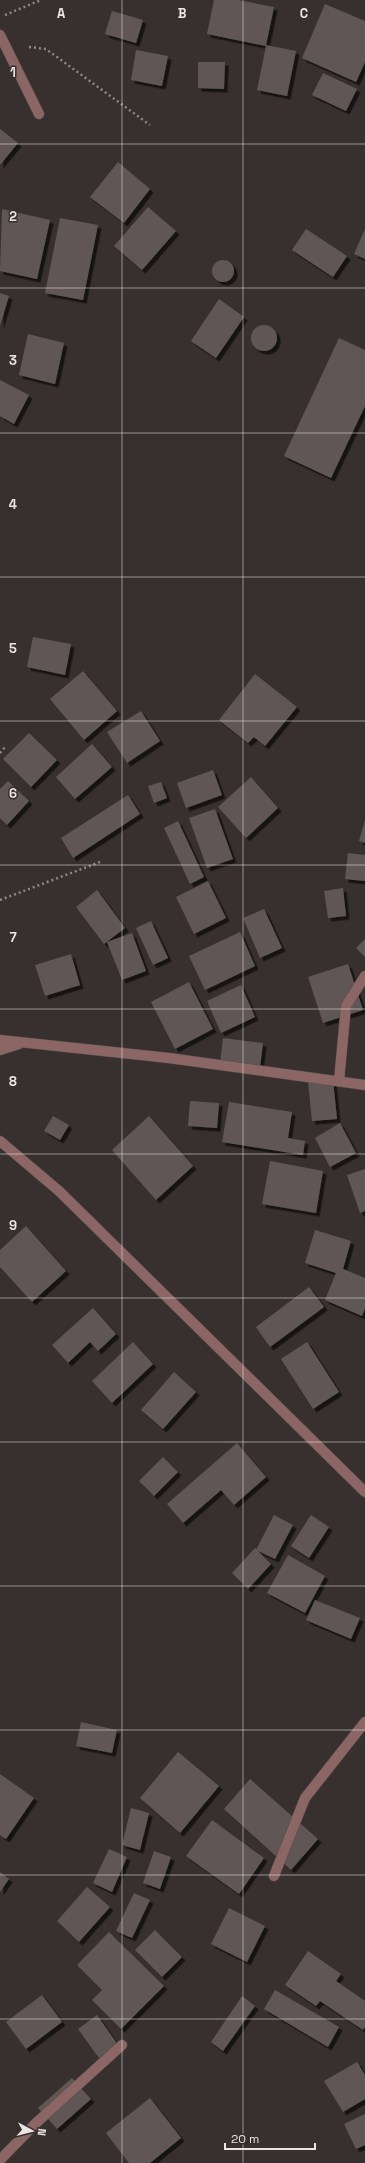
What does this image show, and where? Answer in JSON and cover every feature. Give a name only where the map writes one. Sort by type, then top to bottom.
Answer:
[{"type":"street","points":[[2,40],[39,114]]},
{"type":"street","points":[[340,1081],[346,1006],[365,976]]},
{"type":"street","points":[[0,1040],[169,1058],[365,1085]]},
{"type":"street","points":[[0,1050],[21,1043]]},
{"type":"street","points":[[0,1141],[59,1191],[365,1492]]},
{"type":"street","points":[[274,1876],[305,1798],[365,1722]]},
{"type":"street","points":[[0,2160],[36,2123],[122,2046]]},
{"type":"path","points":[[0,17],[41,0]]},
{"type":"path","points":[[2,40],[46,49],[150,125]]},
{"type":"path","points":[[0,753],[6,746]]},
{"type":"path","points":[[0,900],[100,862]]},
{"type":"building","points":[[214,0],[238,0],[274,7],[266,45],[296,51],[287,96],[257,90],[266,46],[207,34]]},
{"type":"building","points":[[325,4],[365,21],[365,62],[356,82],[302,58]]},
{"type":"building","points":[[112,11],[143,20],[136,43],[105,34]]},
{"type":"building","points":[[136,50],[168,56],[162,86],[131,80]]},
{"type":"building","points":[[198,62],[225,62],[224,89],[198,88]]},
{"type":"building","points":[[323,73],[357,89],[346,111],[312,95]]},
{"type":"building","points":[[0,129],[18,143],[0,165]]},
{"type":"building","points":[[118,162],[150,189],[124,223],[90,197]]},
{"type":"building","points":[[148,207],[176,231],[142,270],[114,246]]},
{"type":"building","points":[[2,209],[50,220],[37,279],[0,271]]},
{"type":"building","points":[[60,218],[98,225],[83,300],[45,293]]},
{"type":"building","points":[[306,229],[347,256],[333,277],[292,250]]},
{"type":"building","points":[[365,229],[365,259],[354,254]]},
{"type":"building","points":[[223,260],[231,263],[234,271],[231,279],[223,282],[215,279],[212,271],[215,263]]},
{"type":"building","points":[[0,293],[9,296],[0,326]]},
{"type":"building","points":[[219,299],[244,317],[216,358],[191,341]]},
{"type":"building","points":[[264,325],[273,329],[277,338],[273,347],[264,351],[255,347],[251,338],[255,329]]},
{"type":"building","points":[[28,334],[64,343],[55,384],[19,375]]},
{"type":"building","points":[[339,338],[365,350],[365,406],[331,478],[284,456]]},
{"type":"building","points":[[0,380],[29,395],[14,424],[0,416]]},
{"type":"building","points":[[33,637],[71,644],[65,675],[27,667]]},
{"type":"building","points":[[83,671],[117,711],[84,740],[50,699]]},
{"type":"building","points":[[255,674],[297,707],[265,746],[254,737],[248,743],[219,720]]},
{"type":"building","points":[[141,711],[160,741],[127,763],[107,732]]},
{"type":"building","points":[[29,733],[57,760],[31,787],[3,759]]},
{"type":"building","points":[[92,744],[112,767],[75,799],[56,777]]},
{"type":"building","points":[[213,770],[222,795],[186,808],[177,783]]},
{"type":"building","points":[[251,777],[278,808],[246,838],[218,807]]},
{"type":"building","points":[[8,781],[29,801],[7,825],[0,818],[0,789]]},
{"type":"building","points":[[161,782],[167,798],[154,803],[148,786]]},
{"type":"building","points":[[128,795],[140,814],[73,858],[61,838]]},
{"type":"building","points":[[215,809],[233,859],[207,868],[189,818]]},
{"type":"building","points":[[365,820],[365,843],[359,841]]},
{"type":"building","points":[[178,821],[204,877],[190,884],[164,828]]},
{"type":"building","points":[[348,853],[365,855],[365,881],[345,879]]},
{"type":"building","points":[[208,881],[226,918],[194,934],[176,897]]},
{"type":"building","points":[[343,888],[346,916],[328,918],[324,891]]},
{"type":"building","points":[[97,890],[125,928],[104,944],[76,907]]},
{"type":"building","points":[[264,909],[282,948],[260,958],[243,918]]},
{"type":"building","points":[[151,921],[168,958],[153,965],[136,928]]},
{"type":"building","points":[[240,932],[255,966],[205,990],[189,956]]},
{"type":"building","points":[[132,933],[146,971],[122,980],[107,942]]},
{"type":"building","points":[[365,939],[365,957],[356,948]]},
{"type":"building","points":[[71,954],[80,985],[45,996],[35,965]]},
{"type":"building","points":[[348,964],[363,1010],[323,1023],[308,977]]},
{"type":"building","points":[[189,982],[213,1029],[175,1049],[151,1002]]},
{"type":"building","points":[[241,985],[255,1017],[221,1033],[207,1001]]},
{"type":"building","points":[[223,1038],[263,1043],[260,1067],[220,1063]]},
{"type":"building","points":[[333,1080],[337,1119],[312,1121],[308,1082]]},
{"type":"building","points":[[190,1101],[219,1103],[217,1128],[188,1126]]},
{"type":"building","points":[[229,1102],[292,1112],[288,1138],[305,1141],[303,1155],[222,1142]]},
{"type":"building","points":[[53,1116],[69,1125],[60,1140],[44,1131]]},
{"type":"building","points":[[149,1116],[193,1166],[156,1200],[112,1150]]},
{"type":"building","points":[[340,1123],[356,1153],[330,1167],[315,1138]]},
{"type":"building","points":[[270,1161],[323,1171],[316,1213],[262,1204]]},
{"type":"building","points":[[365,1169],[365,1211],[360,1213],[347,1175]]},
{"type":"building","points":[[26,1226],[66,1271],[32,1302],[0,1267],[0,1250]]},
{"type":"building","points":[[315,1230],[351,1241],[343,1269],[365,1278],[365,1308],[362,1316],[325,1300],[336,1273],[305,1263]]},
{"type":"building","points":[[309,1287],[324,1307],[270,1347],[256,1327]]},
{"type":"building","points":[[93,1308],[116,1334],[98,1351],[90,1342],[68,1363],[52,1345]]},
{"type":"building","points":[[133,1342],[153,1364],[112,1403],[92,1381]]},
{"type":"building","points":[[307,1342],[339,1392],[313,1409],[281,1359]]},
{"type":"building","points":[[174,1372],[196,1392],[163,1429],[141,1410]]},
{"type":"building","points":[[237,1443],[266,1477],[234,1505],[221,1490],[183,1523],[167,1504]]},
{"type":"building","points":[[163,1457],[178,1472],[154,1496],[139,1481]]},
{"type":"building","points":[[274,1515],[293,1525],[275,1559],[256,1550]]},
{"type":"building","points":[[311,1515],[329,1527],[309,1558],[291,1546]]},
{"type":"building","points":[[255,1548],[271,1564],[248,1589],[232,1573]]},
{"type":"building","points":[[288,1555],[325,1576],[305,1613],[267,1593]]},
{"type":"building","points":[[315,1600],[360,1618],[351,1639],[306,1620]]},
{"type":"building","points":[[81,1722],[117,1730],[112,1753],[76,1746]]},
{"type":"building","points":[[178,1752],[219,1786],[180,1833],[140,1798]]},
{"type":"building","points":[[0,1774],[34,1798],[6,1839],[0,1835]]},
{"type":"building","points":[[250,1779],[318,1839],[291,1870],[224,1809]]},
{"type":"building","points":[[131,1808],[149,1813],[140,1850],[122,1845]]},
{"type":"building","points":[[212,1820],[264,1858],[239,1894],[186,1856]]},
{"type":"building","points":[[109,1849],[127,1857],[112,1892],[93,1883]]},
{"type":"building","points":[[154,1851],[171,1857],[160,1889],[143,1883]]},
{"type":"building","points":[[0,1872],[9,1879],[0,1892]]},
{"type":"building","points":[[87,1887],[110,1907],[79,1942],[57,1921]]},
{"type":"building","points":[[134,1893],[150,1900],[132,1938],[116,1931]]},
{"type":"building","points":[[229,1908],[265,1926],[247,1962],[211,1944]]},
{"type":"building","points":[[155,1930],[182,1957],[162,1977],[135,1950]]},
{"type":"building","points":[[109,1932],[164,1986],[121,2029],[92,2000],[102,1990],[77,1965]]},
{"type":"building","points":[[308,1951],[341,1974],[336,1981],[365,2001],[365,2027],[363,2030],[320,2001],[316,2006],[285,1985]]},
{"type":"building","points":[[275,1990],[339,2027],[328,2047],[264,2009]]},
{"type":"building","points":[[42,1995],[62,2022],[26,2049],[6,2022]]},
{"type":"building","points":[[242,1996],[255,2006],[223,2051],[211,2042]]},
{"type":"building","points":[[97,2015],[118,2045],[99,2058],[78,2029]]},
{"type":"building","points":[[357,2062],[365,2075],[365,2099],[343,2112],[324,2081]]},
{"type":"building","points":[[72,2078],[91,2099],[57,2129],[38,2108]]},
{"type":"building","points":[[150,2098],[181,2138],[150,2163],[129,2163],[106,2133]]},
{"type":"building","points":[[365,2114],[365,2145],[356,2149],[344,2124]]}]
